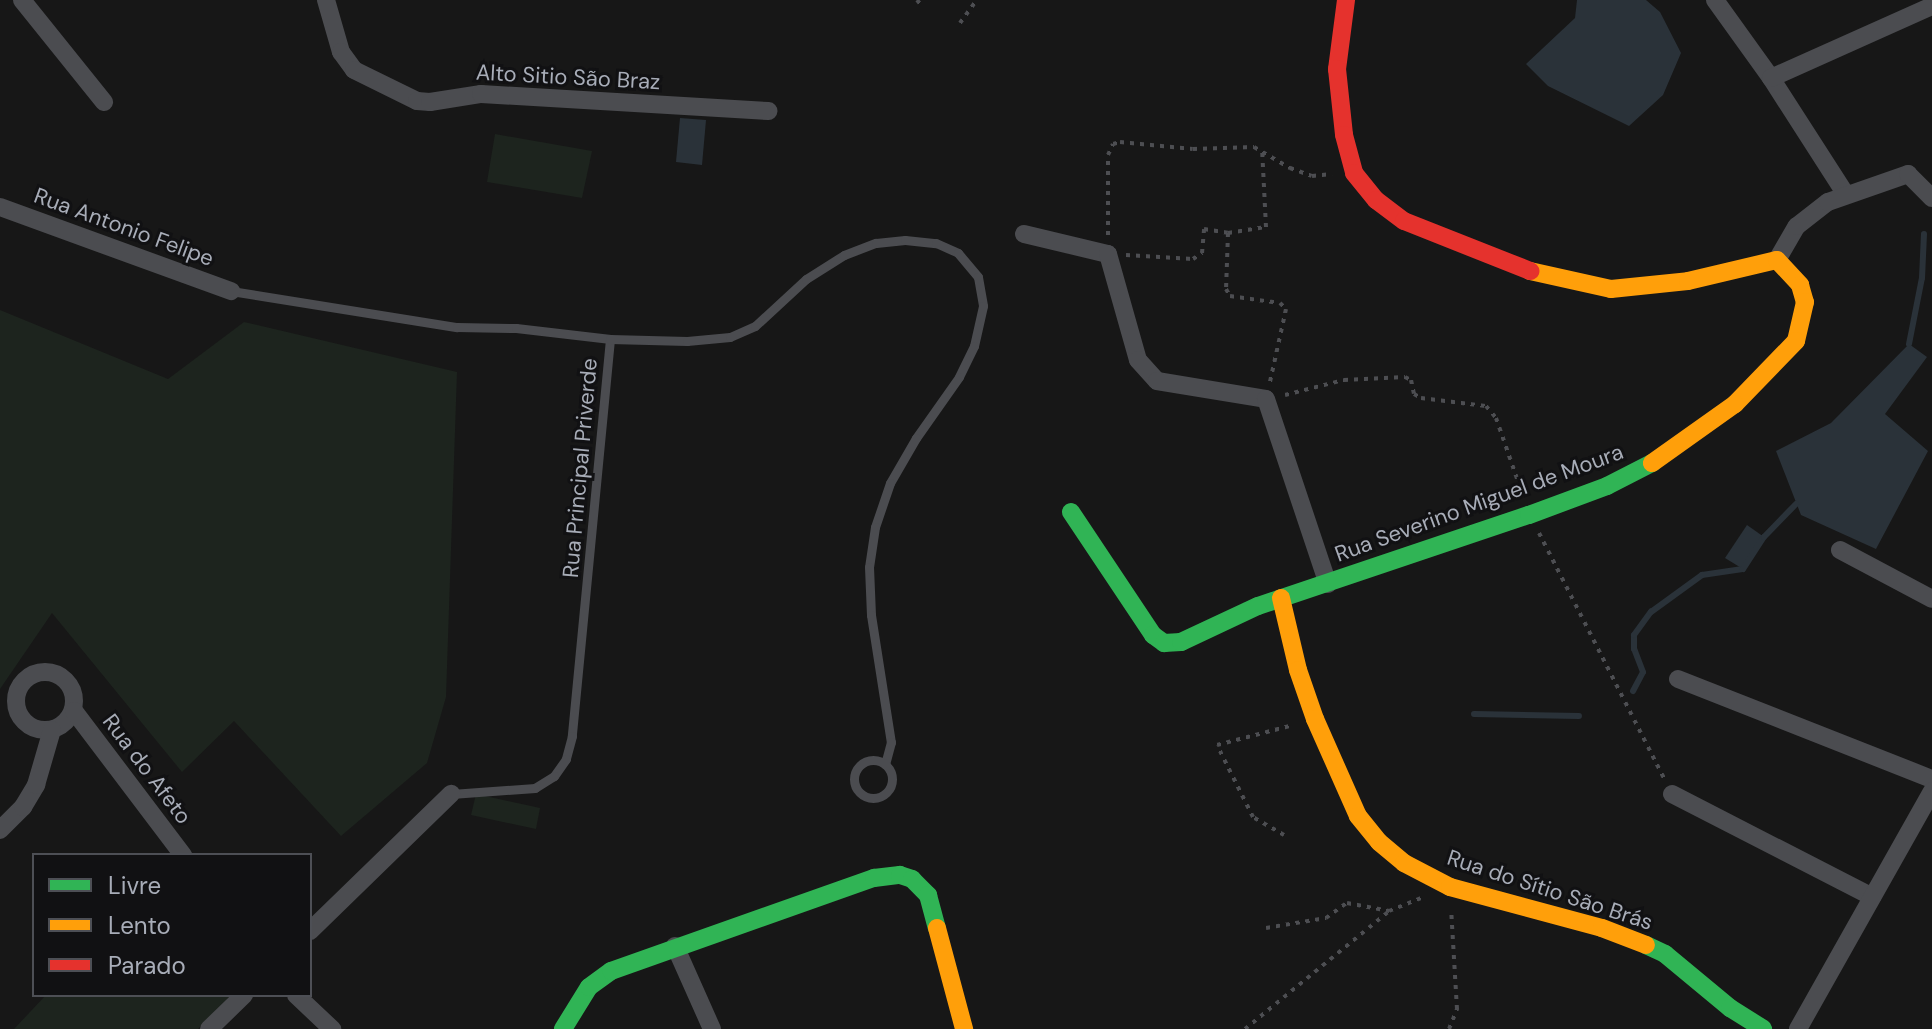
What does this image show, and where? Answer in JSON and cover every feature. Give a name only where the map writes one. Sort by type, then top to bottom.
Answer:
[{"type":"street","points":[[22,0],[104,102]]},
{"type":"street","name":"Alto Sitio São Braz","points":[[326,0],[341,52],[354,70],[417,101],[430,102],[481,94],[768,111]]},
{"type":"street","points":[[1346,0],[1339,33],[1337,69],[1344,135],[1354,173],[1376,200],[1404,221],[1519,268],[1568,282],[1611,289],[1647,288],[1777,260],[1804,219],[1828,202],[1908,174],[1932,198]]},
{"type":"street","points":[[1715,0],[1771,78],[1846,195]]},
{"type":"street","points":[[1771,78],[1932,6]]},
{"type":"street","name":"Rua Antonio Felipe","points":[[0,207],[231,291]]},
{"type":"street","points":[[1024,234],[1108,254],[1138,360],[1147,373],[1173,386],[1266,399]]},
{"type":"street","name":"Rua Severino Miguel de Moura","points":[[1071,512],[1153,635],[1164,643],[1181,642],[1281,598],[1529,515],[1648,466],[1735,404],[1796,341],[1803,323],[1805,302],[1800,285],[1777,260]]},
{"type":"street","name":"Rua Severino Miguel de Moura","points":[[1266,399],[1328,584]]},
{"type":"street","points":[[1840,550],[1932,599]]},
{"type":"street","name":"Rua do Sítio São Brás","points":[[1281,598],[1298,670],[1341,782],[1372,833],[1404,863],[1450,887],[1602,928],[1638,941],[1665,954],[1730,1008],[1763,1029]]},
{"type":"street","name":"Rua do Afeto","points":[[42,672],[61,676],[73,692],[74,711],[69,720],[52,730],[33,728],[19,715],[16,697],[24,680],[42,672]]},
{"type":"street","points":[[1678,679],[1932,779]]},
{"type":"street","name":"Rua do Afeto","points":[[74,711],[181,853]]},
{"type":"street","points":[[0,830],[23,807],[36,785],[52,730]]},
{"type":"street","points":[[1798,1029],[1932,791]]},
{"type":"street","points":[[312,929],[451,794]]},
{"type":"street","points":[[1672,794],[1872,897]]},
{"type":"street","points":[[563,1029],[589,987],[611,971],[874,878],[900,875],[922,886],[928,895],[964,1029]]},
{"type":"street","points":[[675,946],[712,1029]]},
{"type":"street","points":[[209,1029],[242,997]]},
{"type":"street","points":[[298,997],[332,1029]]},
{"type":"lane","points":[[610,339],[687,341],[730,337],[755,326],[806,279],[844,255],[876,243],[905,240],[936,243],[958,253],[978,277],[983,306],[974,346],[959,377],[916,438],[890,483],[875,527],[869,567],[871,615],[891,742],[885,764],[892,781],[887,792],[876,798],[858,792],[853,780],[861,763],[873,760],[885,764]]},
{"type":"lane","name":"Rua Principal Priverde","points":[[231,291],[457,327],[516,328],[610,339],[572,736],[566,759],[554,776],[535,788],[451,794]]},
{"type":"path","points":[[960,23],[977,0]]},
{"type":"path","points":[[1262,149],[1266,227],[1228,233],[1204,229],[1202,253],[1193,259],[1108,254],[1108,155],[1113,144],[1262,149],[1290,168],[1312,176],[1354,173]]},
{"type":"path","points":[[1228,233],[1226,289],[1230,296],[1280,303],[1286,309],[1266,399],[1344,380],[1405,377],[1411,380],[1414,394],[1421,398],[1486,406],[1496,418],[1529,515],[1672,794]]},
{"type":"path","points":[[1284,835],[1253,817],[1217,745],[1315,719]]},
{"type":"path","points":[[1245,1029],[1389,911],[1450,887],[1457,1009],[1449,1029]]},
{"type":"path","points":[[1266,928],[1326,918],[1347,903],[1389,911]]},
{"type":"shaded area","points":[[1577,0],[1646,0],[1660,12],[1681,53],[1663,95],[1629,126],[1548,86],[1526,64],[1575,18]]},
{"type":"shaded area","points":[[680,118],[706,120],[702,165],[676,162]]},
{"type":"shaded area","points":[[495,134],[592,151],[582,198],[487,182]]},
{"type":"shaded area","points":[[0,310],[168,379],[244,322],[457,372],[446,697],[427,763],[341,836],[234,721],[182,772],[52,613],[0,689]]},
{"type":"shaded area","points":[[1909,344],[1927,357],[1885,414],[1928,451],[1876,549],[1801,515],[1776,451],[1831,423]]},
{"type":"shaded area","points":[[1747,525],[1764,537],[1743,569],[1725,558]]},
{"type":"shaded area","points":[[476,794],[540,808],[536,829],[471,815]]},
{"type":"shaded area","points":[[44,997],[229,997],[198,1029],[14,1029]]},
{"type":"waterway","points":[[1909,344],[1922,278],[1924,234]]},
{"type":"waterway","points":[[1633,691],[1643,672],[1634,649],[1634,635],[1651,612],[1702,575],[1743,569],[1764,537],[1796,504]]},
{"type":"waterway","points":[[1474,714],[1579,716]]},
{"type":"traffic: fast","points":[[1071,512],[1153,635],[1164,643],[1181,642],[1258,606],[1529,515],[1607,486],[1652,463]]},
{"type":"traffic: fast","points":[[563,1029],[589,987],[611,971],[874,878],[900,875],[912,879],[928,895],[937,928]]},
{"type":"traffic: fast","points":[[1646,945],[1665,954],[1730,1008],[1763,1029]]},
{"type":"traffic: slow","points":[[1530,271],[1611,289],[1688,281],[1777,260],[1800,285],[1805,302],[1796,341],[1735,404],[1652,463]]},
{"type":"traffic: slow","points":[[1281,598],[1298,670],[1315,719],[1358,816],[1379,842],[1404,863],[1450,887],[1602,928],[1646,945]]},
{"type":"traffic: slow","points":[[937,928],[964,1029]]},
{"type":"traffic: jam","points":[[1346,0],[1337,69],[1344,135],[1354,173],[1376,200],[1404,221],[1530,271]]}]
